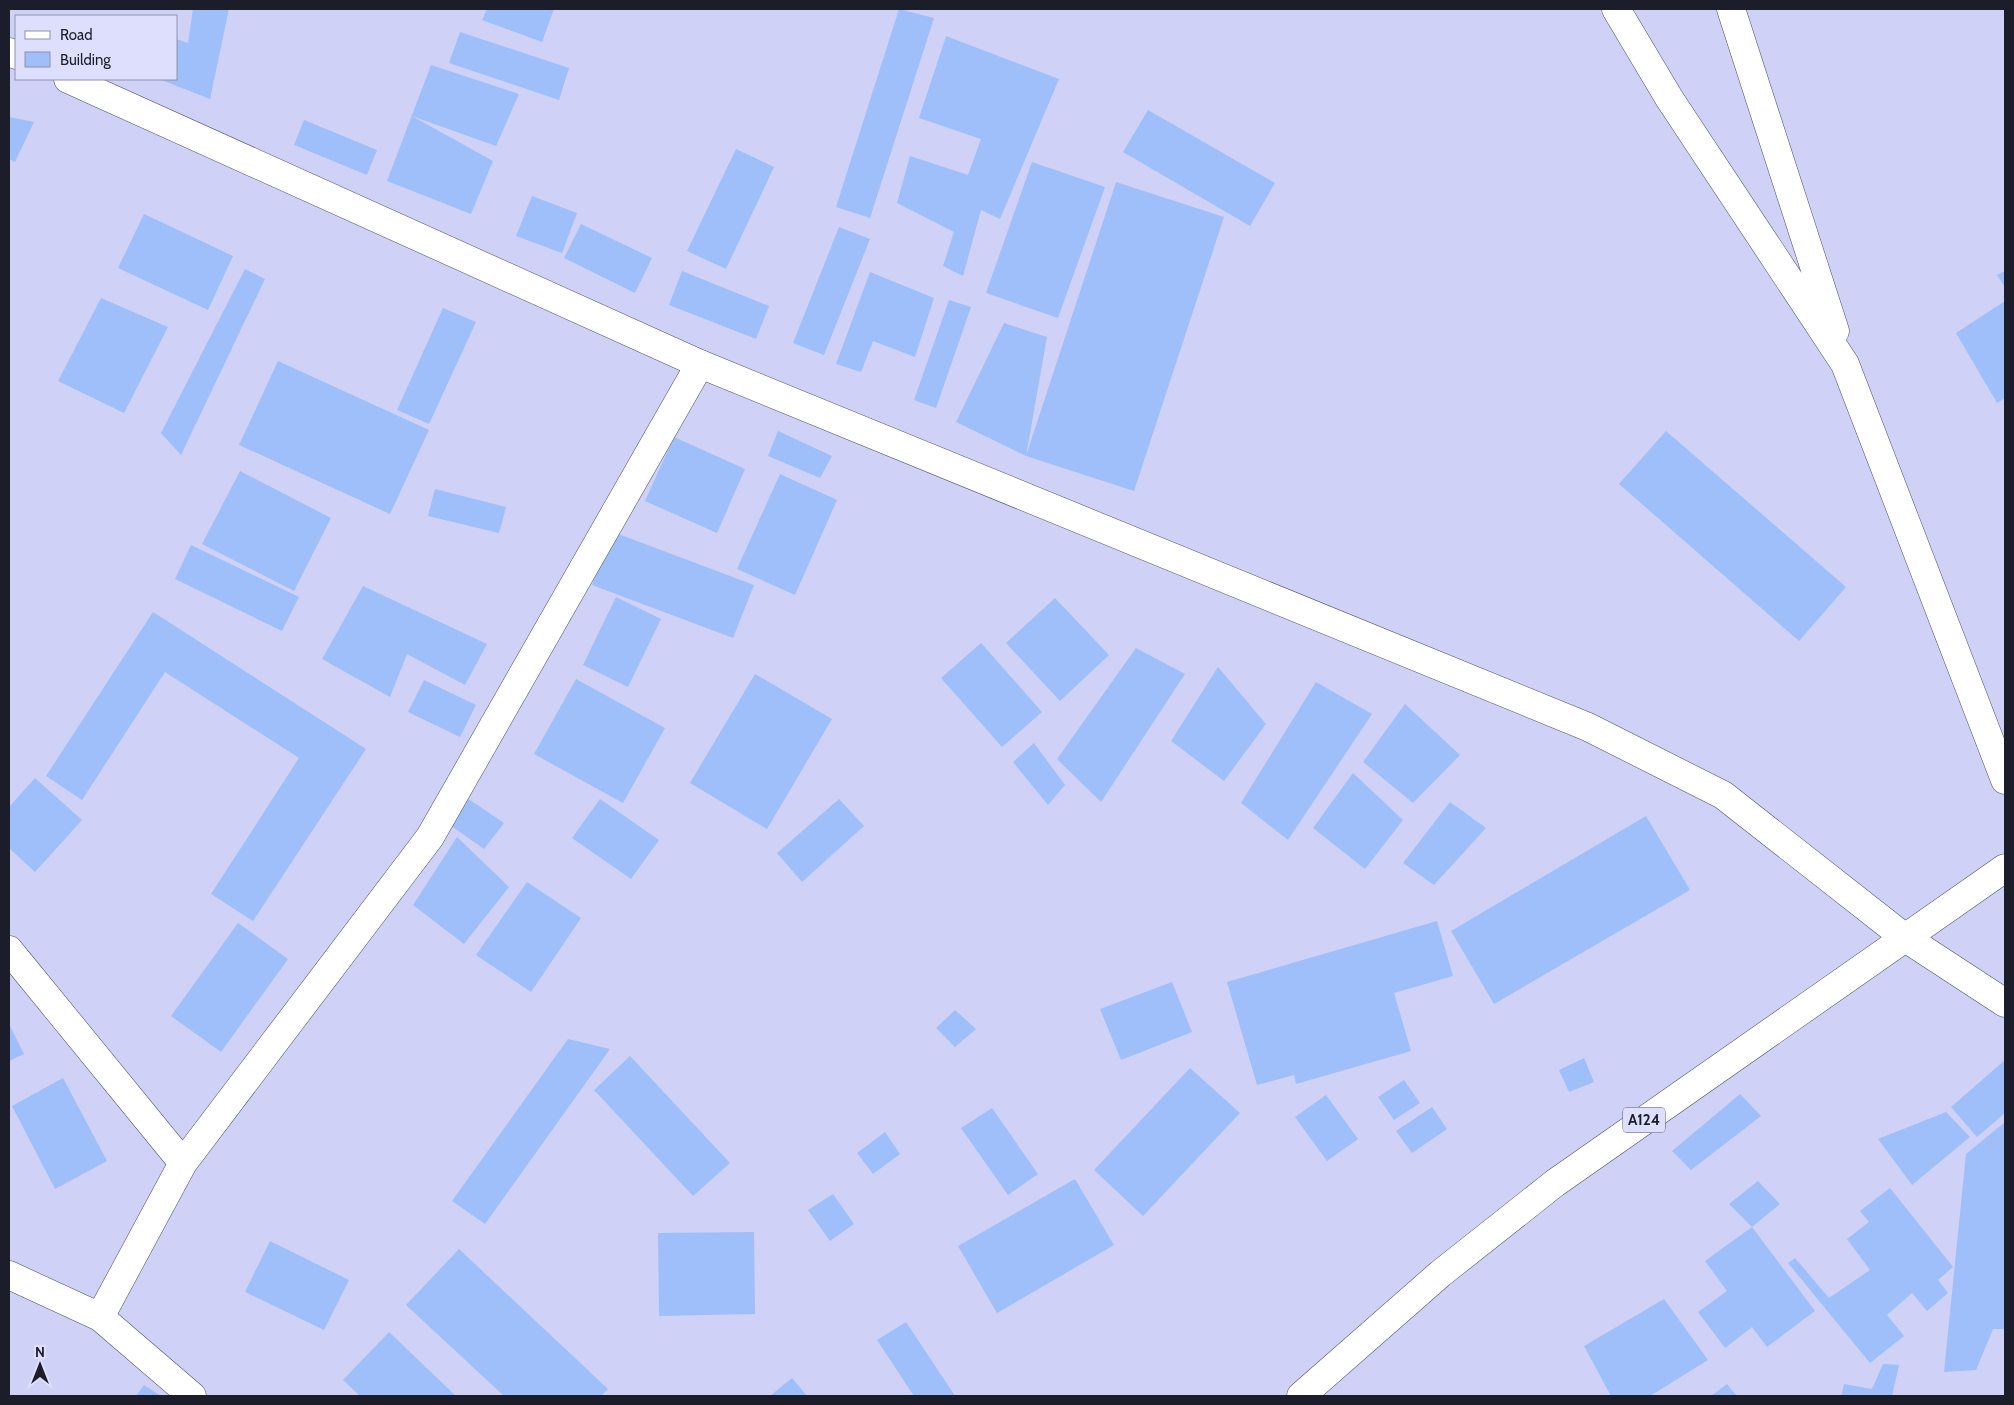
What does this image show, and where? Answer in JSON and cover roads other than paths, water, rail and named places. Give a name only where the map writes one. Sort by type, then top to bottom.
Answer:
[{"type":"main road","points":[[1616,9],[1669,98],[1845,364]]},
{"type":"main road","points":[[1731,9],[1845,364],[2005,780]]},
{"type":"main road","points":[[70,80],[700,364],[1588,727],[1723,795],[1904,937],[2005,1003]]},
{"type":"main road","points":[[100,1316],[184,1163],[430,837],[700,364]]},
{"type":"main road","name":"A124","points":[[1301,1396],[1440,1274],[1555,1183],[2005,868]]},
{"type":"main road","points":[[9,950],[184,1163]]},
{"type":"main road","points":[[9,1275],[100,1316],[192,1396]]}]
